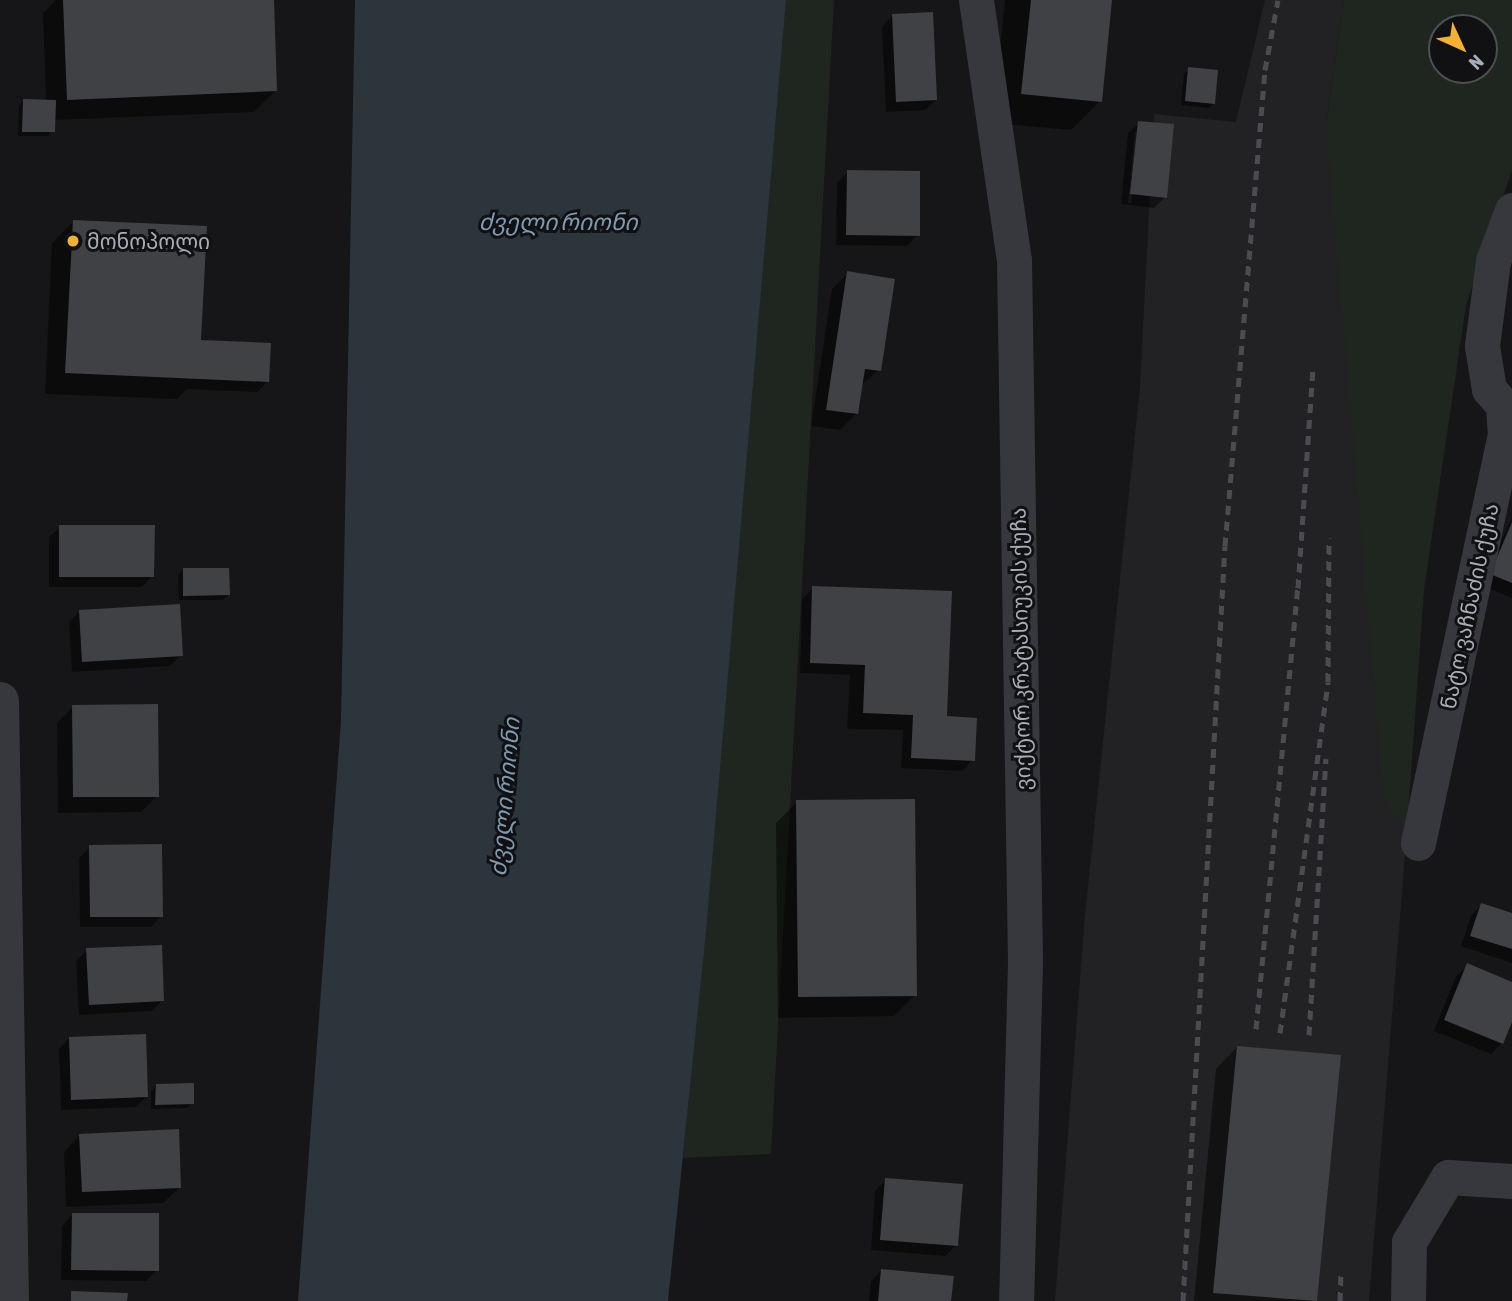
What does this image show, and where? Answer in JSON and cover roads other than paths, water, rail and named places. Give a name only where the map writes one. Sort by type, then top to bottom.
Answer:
[{"type":"street","name":"ვიქტორ კრატასიუკის ქუჩა","points":[[976,0],[1014,260],[1025,962],[1016,1301]]},
{"type":"street","name":"ნატო ვაჩნაძის ქუჩა","points":[[1418,843],[1505,435],[1507,410],[1489,389],[1482,346],[1493,261],[1512,210]]},
{"type":"street","points":[[0,701],[10,1301]]},
{"type":"street","points":[[1408,1301],[1409,1242],[1448,1177],[1512,1181]]},
{"type":"water","name":"ძველი რიონი","points":[[355,0],[786,0],[706,931],[668,1301],[298,1301],[341,721]]},
{"type":"railway","points":[[1183,1301],[1225,546],[1265,70],[1278,0]]},
{"type":"railway","points":[[1256,1029],[1298,588],[1313,366]]},
{"type":"railway","points":[[1280,1033],[1328,682],[1329,538]]},
{"type":"railway","points":[[1309,1035],[1326,759]]},
{"type":"railway","points":[[1340,1301],[1341,1271]]},
{"type":"place","name":"მონოპოლი","points":[[73,241]]}]
